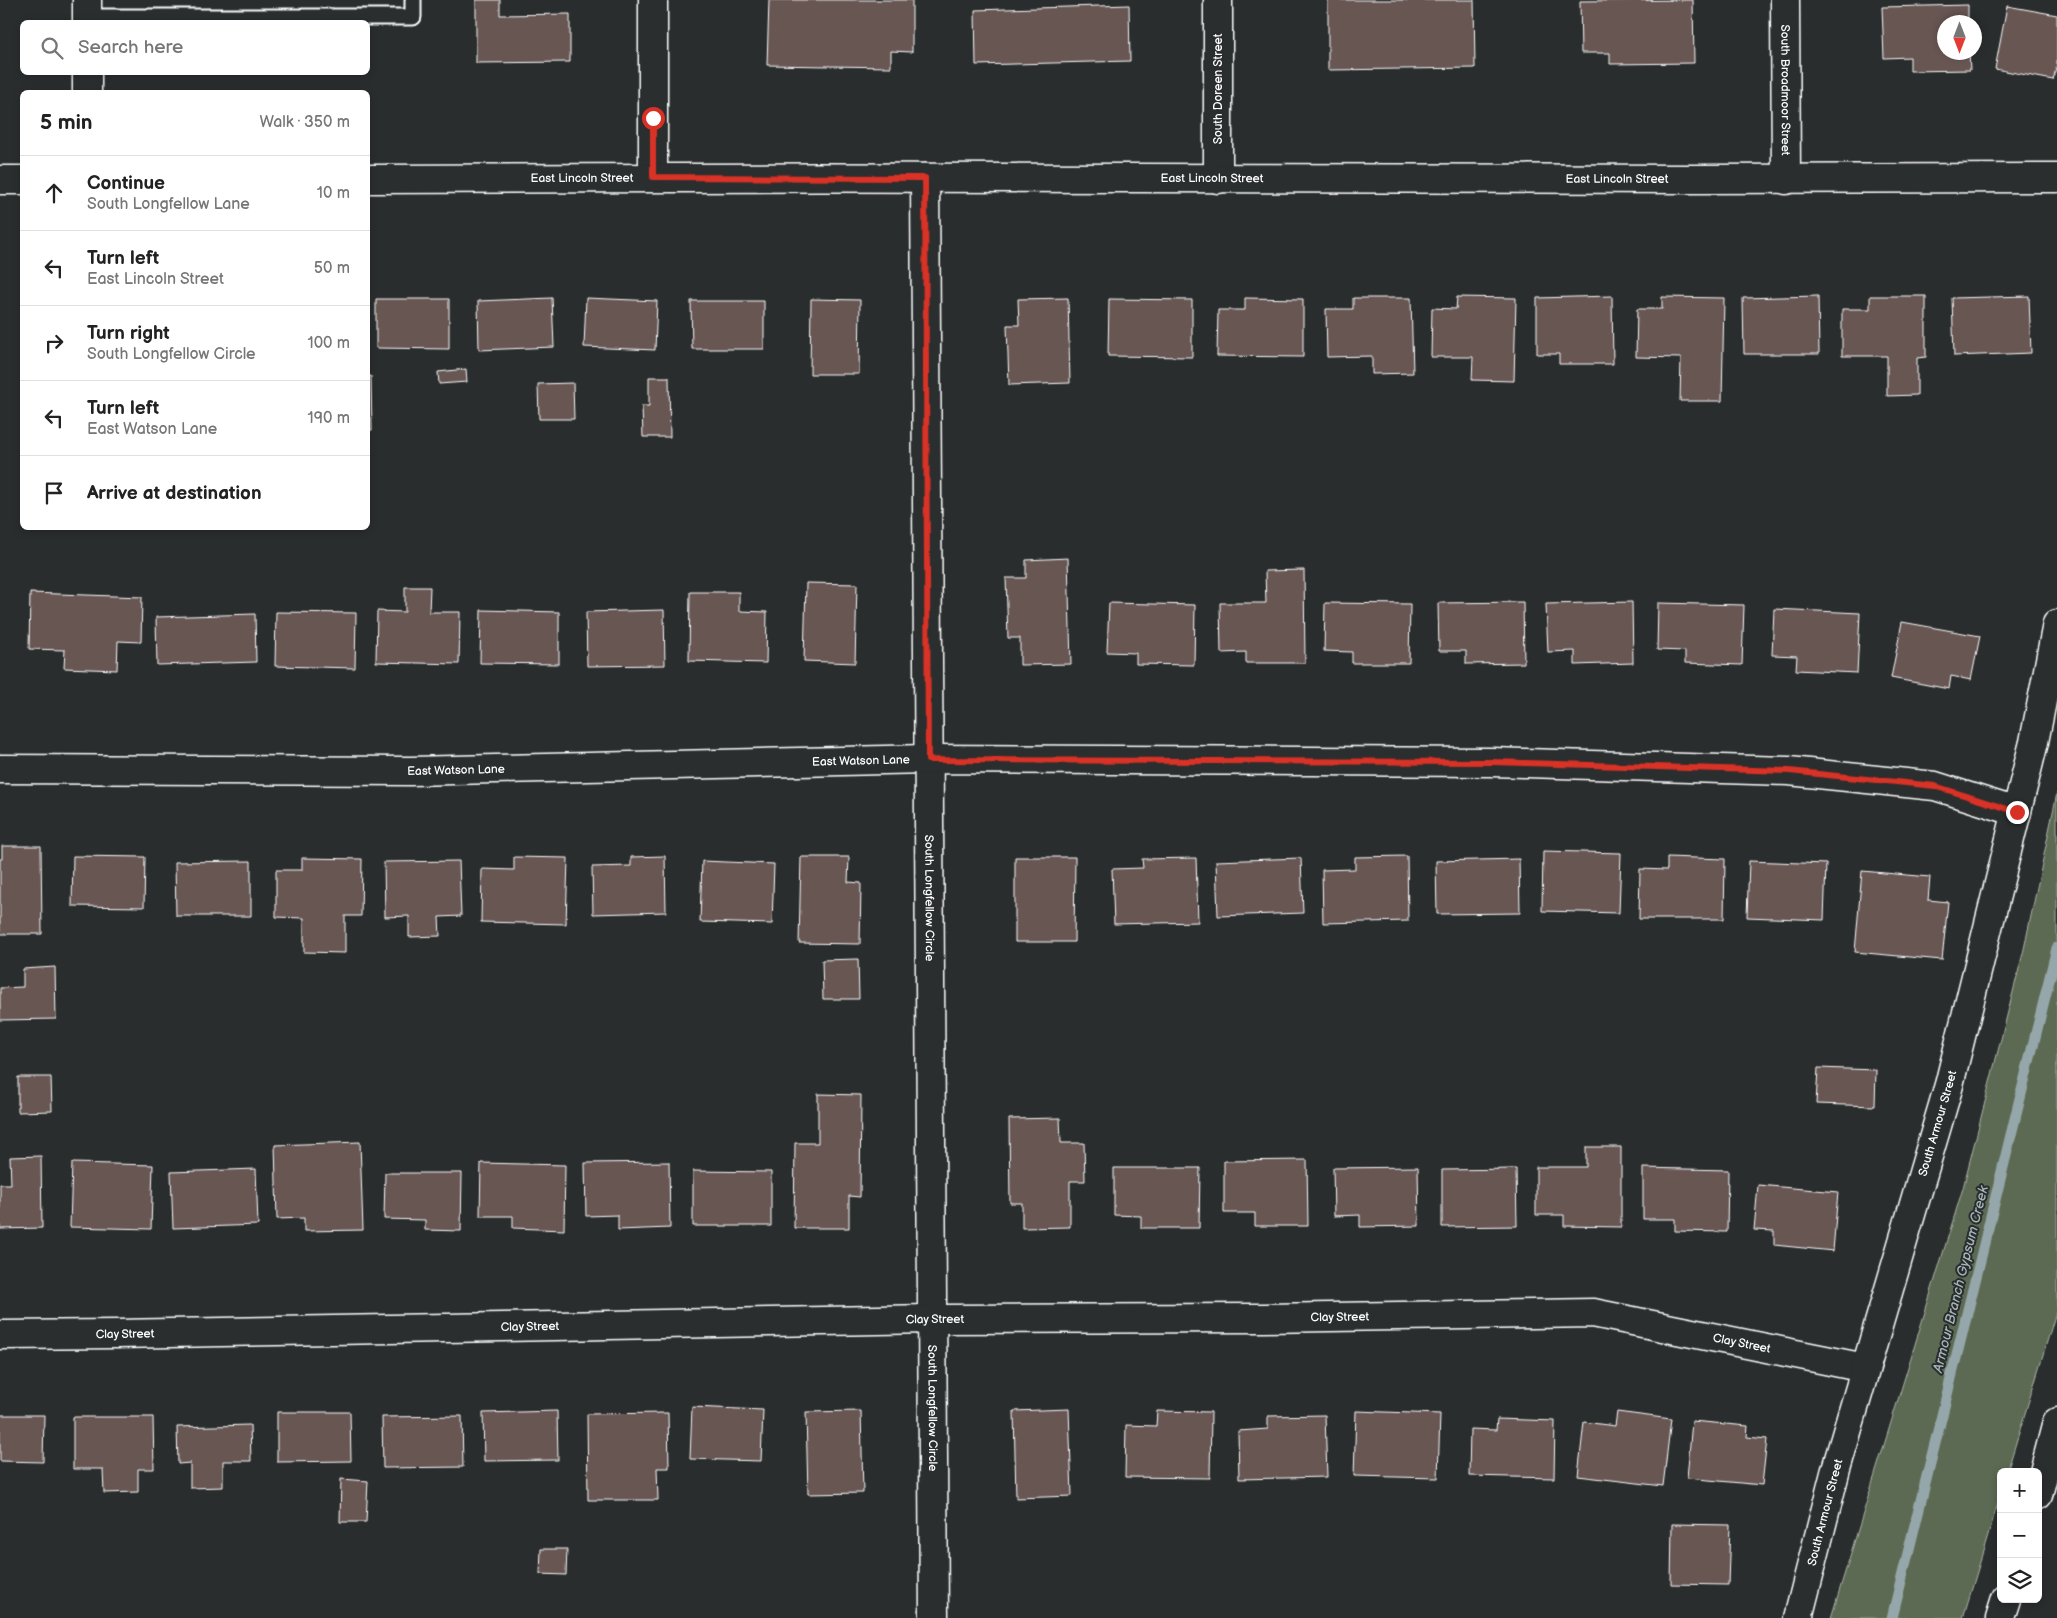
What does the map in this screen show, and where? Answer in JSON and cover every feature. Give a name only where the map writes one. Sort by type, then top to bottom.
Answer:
[{"type":"street","points":[[653,0],[653,177]]},
{"type":"street","name":"South Doreen Street","points":[[1218,0],[1218,179]]},
{"type":"street","name":"South Broadmoor Street","points":[[1786,0],[1786,180]]},
{"type":"street","points":[[86,90],[87,75]]},
{"type":"street","name":"East Lincoln Street","points":[[370,179],[653,177],[1786,180],[2057,178]]},
{"type":"street","name":"South Longfellow Circle","points":[[925,178],[934,1618]]},
{"type":"street","points":[[0,180],[20,180]]},
{"type":"street","name":"South Armour Street","points":[[1798,1618],[1836,1469],[1949,1085],[2034,742],[2057,624]]},
{"type":"street","name":"East Watson Lane","points":[[0,769],[411,771],[928,760],[1492,762],[1789,771],[1935,786],[2017,812]]},
{"type":"street","name":"Clay Street","points":[[0,1335],[932,1319],[1263,1318],[1593,1313],[1865,1368]]},
{"type":"street","points":[[2042,1480],[2057,1422]]},
{"type":"street","points":[[2000,1618],[2005,1603]]},
{"type":"lane","points":[[87,13],[413,17],[413,0]]},
{"type":"green space","points":[[2057,793],[2057,1309],[2008,1468],[1997,1468],[1997,1506],[1963,1618],[1831,1618],[1963,1188],[2024,949]]},
{"type":"building","points":[[476,0],[500,0],[500,15],[570,14],[570,62],[476,63]]},
{"type":"building","points":[[769,0],[912,0],[912,52],[891,51],[891,67],[767,65]]},
{"type":"building","points":[[1328,0],[1474,0],[1475,68],[1328,70]]},
{"type":"building","points":[[1693,0],[1694,63],[1610,64],[1610,53],[1581,53],[1580,1]]},
{"type":"building","points":[[1129,5],[1130,61],[976,65],[975,10]]},
{"type":"building","points":[[1968,5],[1968,15],[1937,15],[1937,60],[1969,60],[1970,70],[1910,71],[1910,57],[1884,58],[1882,7]]},
{"type":"building","points":[[2007,6],[2057,15],[2057,65],[2053,80],[1995,69]]},
{"type":"building","points":[[1612,296],[1613,364],[1559,364],[1559,354],[1537,354],[1537,298]]},
{"type":"building","points":[[1818,296],[1819,354],[1744,354],[1743,298]]},
{"type":"building","points":[[1870,296],[1926,296],[1926,357],[1917,358],[1917,395],[1887,396],[1887,356],[1842,356],[1842,309],[1870,309]]},
{"type":"building","points":[[2029,296],[2031,353],[1954,356],[1952,298]]},
{"type":"building","points":[[1457,297],[1516,298],[1514,381],[1472,380],[1473,357],[1431,357],[1432,308],[1456,309]]},
{"type":"building","points":[[1662,297],[1724,298],[1722,401],[1680,401],[1681,358],[1636,357],[1637,309],[1662,309]]},
{"type":"building","points":[[552,298],[554,347],[479,350],[478,301]]},
{"type":"building","points":[[586,298],[657,301],[655,350],[584,347]]},
{"type":"building","points":[[1068,298],[1070,383],[1009,385],[1007,325],[1019,325],[1018,299]]},
{"type":"building","points":[[1245,298],[1303,299],[1303,357],[1217,356],[1218,310],[1245,310]]},
{"type":"building","points":[[1353,298],[1411,298],[1413,373],[1372,374],[1372,356],[1327,357],[1326,309],[1353,309]]},
{"type":"building","points":[[376,299],[449,299],[449,349],[376,348]]},
{"type":"building","points":[[811,299],[860,300],[859,374],[810,374]]},
{"type":"building","points":[[1109,299],[1192,300],[1192,357],[1108,356]]},
{"type":"building","points":[[691,301],[764,301],[764,349],[692,349]]},
{"type":"building","points":[[466,369],[467,382],[439,384],[438,372]]},
{"type":"building","points":[[370,376],[371,376],[372,430],[370,430]]},
{"type":"building","points":[[649,377],[669,377],[670,437],[643,437],[642,406],[649,406]]},
{"type":"building","points":[[573,383],[574,419],[539,419],[538,384]]},
{"type":"building","points":[[1068,558],[1071,664],[1020,665],[1020,638],[1008,638],[1006,578],[1026,578],[1026,560]]},
{"type":"building","points":[[1304,570],[1305,663],[1246,663],[1246,652],[1221,653],[1220,603],[1266,603],[1265,571]]},
{"type":"building","points":[[806,583],[857,584],[855,663],[804,661]]},
{"type":"building","points":[[405,587],[430,587],[429,612],[460,612],[459,664],[376,662],[377,611],[405,612]]},
{"type":"building","points":[[690,592],[739,592],[739,611],[767,612],[766,663],[689,661]]},
{"type":"building","points":[[30,593],[142,597],[141,642],[118,641],[117,670],[64,668],[65,650],[29,649]]},
{"type":"building","points":[[1523,602],[1524,663],[1466,664],[1466,651],[1439,651],[1438,603]]},
{"type":"building","points":[[1632,602],[1633,663],[1575,665],[1575,651],[1548,652],[1546,604]]},
{"type":"building","points":[[1109,603],[1195,605],[1194,665],[1136,664],[1136,653],[1107,652]]},
{"type":"building","points":[[1325,603],[1410,604],[1409,663],[1352,663],[1352,652],[1324,651]]},
{"type":"building","points":[[1658,603],[1744,605],[1742,665],[1685,663],[1685,651],[1657,650]]},
{"type":"building","points":[[1774,609],[1860,613],[1857,673],[1796,670],[1797,656],[1772,655]]},
{"type":"building","points":[[481,610],[559,612],[559,664],[480,663]]},
{"type":"building","points":[[664,610],[665,665],[587,666],[586,612]]},
{"type":"building","points":[[276,612],[356,613],[355,668],[275,666]]},
{"type":"building","points":[[255,614],[256,662],[157,665],[156,617]]},
{"type":"building","points":[[1902,622],[1980,636],[1971,680],[1951,676],[1949,689],[1891,678]]},
{"type":"building","points":[[2,846],[41,846],[42,934],[0,934],[0,859],[2,859]]},
{"type":"building","points":[[1543,851],[1621,853],[1619,913],[1542,911]]},
{"type":"building","points":[[73,856],[145,857],[144,907],[72,906]]},
{"type":"building","points":[[665,856],[666,912],[593,914],[592,867],[631,866],[631,857]]},
{"type":"building","points":[[1407,856],[1408,921],[1323,923],[1322,870],[1355,869],[1355,857]]},
{"type":"building","points":[[514,857],[568,858],[566,924],[481,922],[482,869],[514,870]]},
{"type":"building","points":[[801,857],[849,857],[848,882],[861,883],[860,944],[799,943]]},
{"type":"building","points":[[1015,857],[1075,857],[1074,942],[1015,942]]},
{"type":"building","points":[[1667,857],[1725,859],[1724,919],[1639,919],[1640,869],[1667,870]]},
{"type":"building","points":[[302,858],[362,859],[361,916],[345,916],[345,953],[304,952],[304,918],[276,917],[276,870],[302,870]]},
{"type":"building","points":[[1196,858],[1198,922],[1114,924],[1112,869],[1143,868],[1142,859]]},
{"type":"building","points":[[1301,858],[1303,913],[1218,916],[1216,861]]},
{"type":"building","points":[[1519,859],[1520,913],[1437,914],[1436,861]]},
{"type":"building","points":[[251,861],[251,916],[176,916],[175,862]]},
{"type":"building","points":[[459,861],[461,916],[439,917],[440,936],[409,937],[409,916],[385,917],[384,862]]},
{"type":"building","points":[[702,861],[774,864],[772,924],[700,922]]},
{"type":"building","points":[[1749,861],[1826,864],[1824,920],[1747,917]]},
{"type":"building","points":[[1862,871],[1930,877],[1928,900],[1948,902],[1942,960],[1855,952]]},
{"type":"building","points":[[858,959],[859,999],[823,999],[822,960]]},
{"type":"building","points":[[55,967],[56,1019],[0,1020],[0,988],[23,987],[23,969]]},
{"type":"building","points":[[1818,1068],[1876,1070],[1875,1106],[1816,1104]]},
{"type":"building","points":[[18,1077],[51,1077],[52,1111],[18,1112]]},
{"type":"building","points":[[818,1094],[861,1095],[860,1197],[849,1196],[849,1228],[794,1228],[795,1143],[818,1143]]},
{"type":"building","points":[[1060,1118],[1061,1143],[1084,1143],[1085,1181],[1070,1181],[1070,1227],[1022,1228],[1022,1203],[1010,1203],[1009,1119]]},
{"type":"building","points":[[360,1142],[363,1230],[304,1231],[304,1218],[277,1219],[275,1145]]},
{"type":"building","points":[[1586,1147],[1621,1147],[1621,1227],[1564,1226],[1564,1215],[1536,1215],[1536,1167],[1586,1167]]},
{"type":"building","points":[[41,1156],[42,1228],[0,1229],[0,1184],[11,1184],[10,1157]]},
{"type":"building","points":[[1307,1160],[1308,1226],[1255,1226],[1255,1213],[1224,1213],[1224,1161]]},
{"type":"building","points":[[669,1162],[670,1228],[618,1230],[618,1215],[586,1216],[585,1163]]},
{"type":"building","points":[[72,1163],[153,1165],[151,1229],[70,1227]]},
{"type":"building","points":[[481,1163],[565,1165],[564,1230],[513,1228],[513,1216],[480,1216]]},
{"type":"building","points":[[1418,1167],[1419,1226],[1360,1227],[1360,1215],[1334,1216],[1333,1168]]},
{"type":"building","points":[[1114,1168],[1200,1168],[1199,1228],[1141,1228],[1141,1216],[1114,1215]]},
{"type":"building","points":[[1643,1168],[1728,1170],[1727,1232],[1675,1231],[1675,1219],[1643,1219]]},
{"type":"building","points":[[256,1169],[258,1225],[173,1228],[171,1172]]},
{"type":"building","points":[[1516,1169],[1517,1226],[1442,1227],[1442,1170]]},
{"type":"building","points":[[693,1171],[771,1172],[771,1226],[693,1226]]},
{"type":"building","points":[[385,1173],[462,1173],[461,1231],[425,1230],[425,1220],[384,1219]]},
{"type":"building","points":[[1758,1185],[1838,1192],[1833,1251],[1774,1245],[1774,1231],[1754,1230]]},
{"type":"building","points":[[692,1407],[763,1410],[761,1461],[690,1459]]},
{"type":"building","points":[[1069,1409],[1072,1496],[1016,1498],[1014,1411]]},
{"type":"building","points":[[557,1411],[558,1460],[484,1461],[483,1413]]},
{"type":"building","points":[[861,1411],[863,1493],[808,1494],[806,1412]]},
{"type":"building","points":[[1157,1411],[1211,1412],[1210,1478],[1125,1477],[1126,1425],[1156,1426]]},
{"type":"building","points":[[1356,1411],[1440,1414],[1438,1478],[1354,1476]]},
{"type":"building","points":[[277,1412],[350,1412],[351,1461],[277,1462]]},
{"type":"building","points":[[1617,1412],[1671,1419],[1663,1486],[1578,1476],[1584,1422],[1615,1426]]},
{"type":"building","points":[[668,1413],[669,1468],[657,1468],[658,1500],[588,1500],[587,1414]]},
{"type":"building","points":[[0,1415],[44,1415],[43,1462],[0,1461]]},
{"type":"building","points":[[1325,1415],[1327,1477],[1239,1479],[1238,1431],[1268,1429],[1268,1416]]},
{"type":"building","points":[[462,1416],[463,1467],[383,1468],[382,1417]]},
{"type":"building","points":[[73,1417],[153,1417],[154,1469],[138,1469],[138,1492],[104,1493],[103,1469],[73,1469]]},
{"type":"building","points":[[1497,1419],[1555,1421],[1554,1478],[1469,1476],[1470,1429],[1496,1430]]},
{"type":"building","points":[[1692,1421],[1748,1426],[1747,1437],[1767,1439],[1762,1485],[1687,1478]]},
{"type":"building","points":[[250,1425],[251,1461],[223,1461],[223,1487],[190,1488],[190,1463],[178,1464],[177,1427]]},
{"type":"building","points":[[341,1479],[368,1481],[366,1522],[340,1522]]},
{"type":"building","points":[[1672,1524],[1730,1525],[1728,1585],[1671,1584]]},
{"type":"building","points":[[541,1549],[567,1549],[566,1575],[540,1574]]},
{"type":"waterway","name":"Armour Branch Gypsum Creek","points":[[1892,1618],[2057,948]]},
{"type":"route","points":[[653,118],[653,177],[925,178],[928,760],[1492,762],[1789,771],[1935,786],[2017,812]]}]
